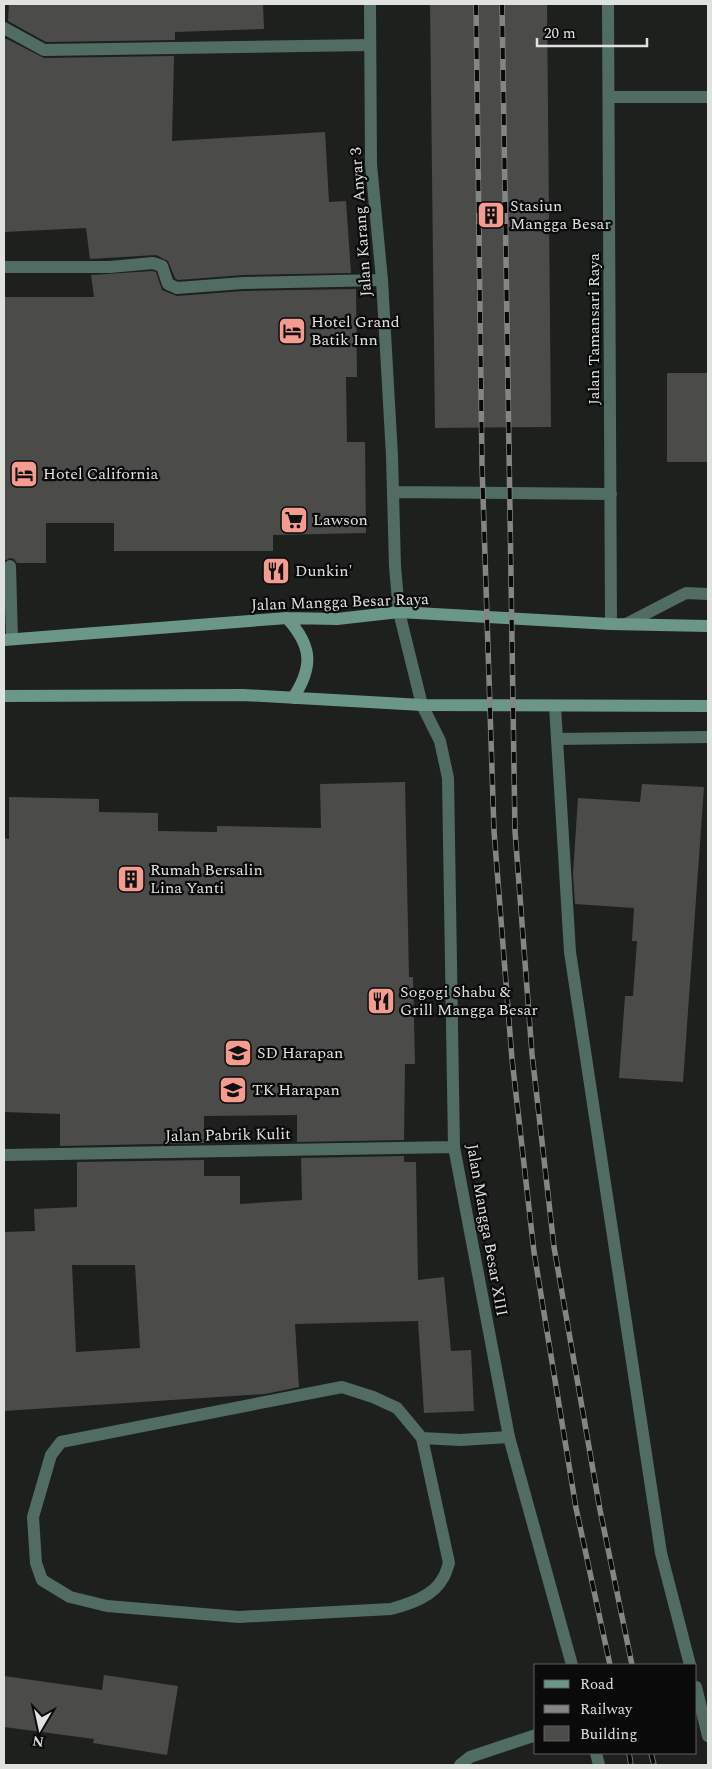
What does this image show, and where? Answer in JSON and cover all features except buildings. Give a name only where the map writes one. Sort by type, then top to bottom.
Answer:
[{"type":"main road","name":"Jalan Mangga Besar Raya","points":[[8,639],[287,618],[337,619],[399,612],[612,624],[708,626]]},
{"type":"main road","points":[[287,618],[300,632],[306,648],[308,666],[303,683],[293,698]]},
{"type":"main road","points":[[4,696],[243,695],[422,705],[708,706]]},
{"type":"street","name":"Jalan Karang Anyar 3","points":[[370,4],[371,164],[382,280],[395,566],[399,612],[422,705]]},
{"type":"street","name":"Jalan Tamansari Raya","points":[[608,4],[612,624]]},
{"type":"street","points":[[4,28],[44,50],[370,45]]},
{"type":"street","points":[[609,98],[708,97]]},
{"type":"street","points":[[4,267],[110,267],[153,263],[162,266],[168,284],[178,288],[382,280]]},
{"type":"street","points":[[393,492],[611,494]]},
{"type":"street","points":[[8,639],[10,566]]},
{"type":"street","points":[[626,624],[686,593],[708,594]]},
{"type":"street","name":"Jalan Mangga Besar XIII","points":[[422,705],[440,741],[448,778],[454,1147],[509,1437],[572,1664]]},
{"type":"street","points":[[555,706],[570,952],[661,1553],[690,1664]]},
{"type":"street","points":[[557,739],[708,737]]},
{"type":"street","name":"Jalan Pabrik Kulit","points":[[4,1155],[454,1147]]},
{"type":"street","points":[[422,1438],[449,1563],[443,1580],[433,1590],[410,1604],[392,1609],[239,1618],[106,1606],[70,1598],[42,1580],[36,1562],[33,1516],[51,1456],[61,1442],[342,1387],[373,1397],[397,1408],[422,1438],[460,1440],[509,1437]]},
{"type":"street","points":[[697,1691],[708,1736]]},
{"type":"street","points":[[458,1764],[470,1757],[534,1736]]},
{"type":"railway","points":[[476,4],[482,465],[494,831],[512,1059],[534,1252],[576,1508],[610,1664]]},
{"type":"railway","points":[[502,4],[515,831],[532,1054],[554,1247],[600,1510],[632,1664]]},
{"type":"railway","points":[[629,1754],[631,1765]]},
{"type":"railway","points":[[651,1754],[654,1765]]},
{"type":"place","name":"Stasiun Mangga Besar","points":[[491,215]]},
{"type":"place","name":"Hotel Grand Batik Inn","points":[[292,331]]},
{"type":"place","name":"Hotel California","points":[[24,474]]},
{"type":"place","name":"Lawson","points":[[294,520]]},
{"type":"place","name":"Dunkin'","points":[[276,571]]},
{"type":"place","name":"Rumah Bersalin Lina Yanti","points":[[131,879]]},
{"type":"place","name":"Sogogi Shabu & Grill Mangga Besar","points":[[381,1001]]},
{"type":"place","name":"SD Harapan","points":[[238,1053]]},
{"type":"place","name":"TK Harapan","points":[[233,1090]]}]
